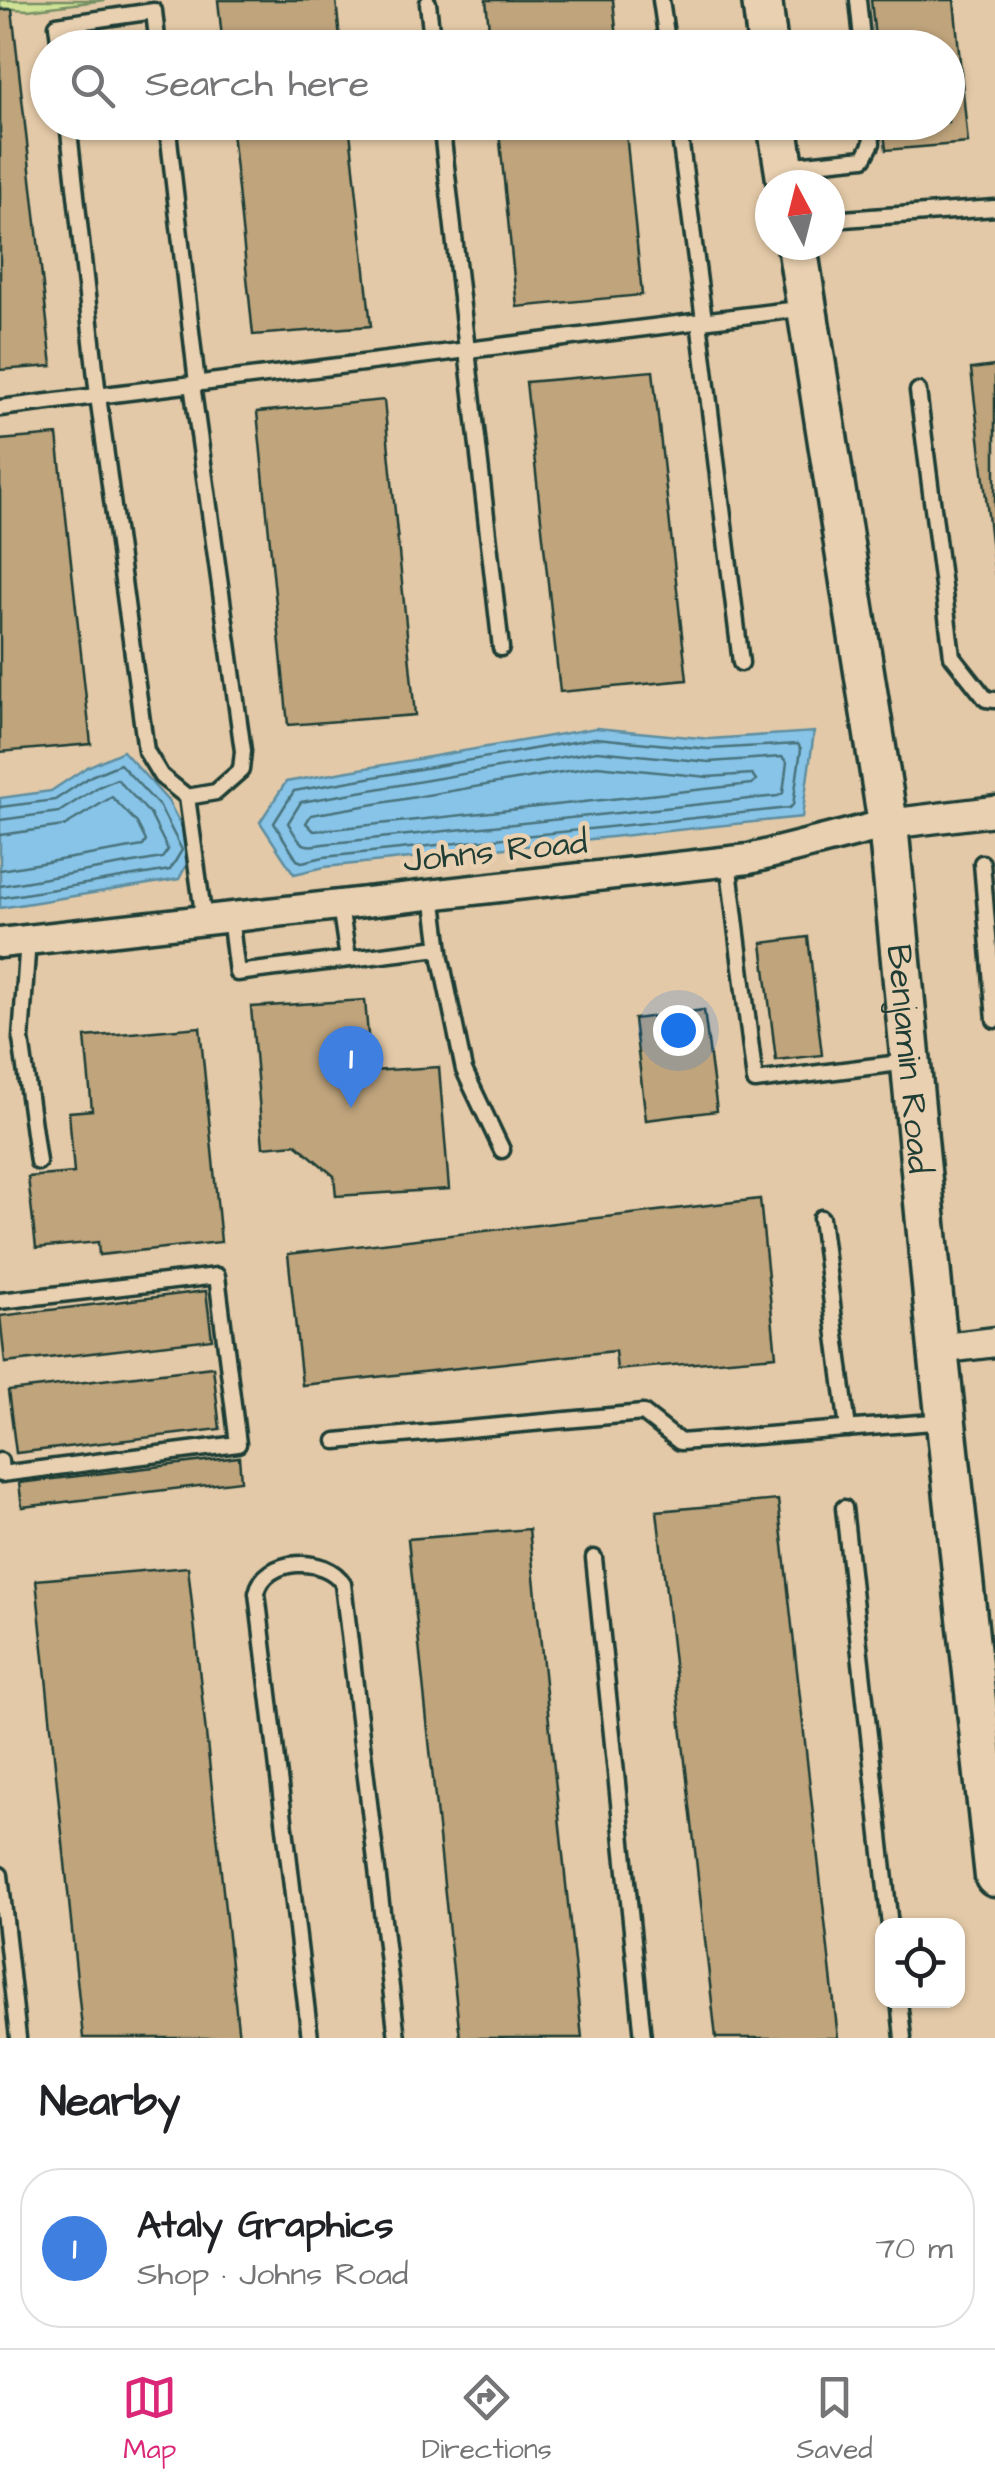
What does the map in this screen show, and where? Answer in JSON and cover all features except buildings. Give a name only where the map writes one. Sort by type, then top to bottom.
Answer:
[{"type":"street","points":[[762,0],[766,30]]},
{"type":"street","points":[[780,140],[785,170]]},
{"type":"street","name":"Benjamin Road","points":[[798,260],[888,824],[945,1421],[995,1877]]},
{"type":"street","name":"Johns Road","points":[[14,941],[750,859],[888,824],[995,811]]},
{"type":"street","points":[[938,1350],[995,1342]]},
{"type":"lane","points":[[662,0],[666,30]]},
{"type":"lane","points":[[858,0],[861,30]]},
{"type":"lane","points":[[428,4],[430,30]]},
{"type":"lane","points":[[58,30],[57,25],[154,12],[156,30]]},
{"type":"lane","points":[[70,140],[98,396],[146,752],[162,776],[187,797],[217,918],[237,973],[439,948]]},
{"type":"lane","points":[[169,140],[194,384],[243,751],[241,770],[216,792],[187,797]]},
{"type":"lane","points":[[443,140],[502,648]]},
{"type":"lane","points":[[680,140],[740,664]]},
{"type":"lane","points":[[809,170],[864,158],[872,140]]},
{"type":"lane","points":[[845,219],[995,208]]},
{"type":"lane","points":[[0,408],[806,308]]},
{"type":"lane","points":[[918,391],[952,656],[986,699],[995,700]]},
{"type":"lane","points":[[728,861],[755,1080],[910,1062]]},
{"type":"lane","points":[[982,863],[995,1020]]},
{"type":"lane","points":[[433,894],[439,948],[464,1070],[502,1150]]},
{"type":"lane","points":[[340,905],[348,959]]},
{"type":"lane","points":[[14,941],[20,1040],[38,1162]]},
{"type":"lane","points":[[822,1218],[848,1429]]},
{"type":"lane","points":[[0,1301],[217,1276],[238,1444],[2,1474],[0,1461]]},
{"type":"lane","points":[[336,1442],[643,1413],[680,1442],[945,1421]]},
{"type":"lane","points":[[844,1508],[889,1918]]},
{"type":"lane","points":[[594,1558],[643,2038]]},
{"type":"lane","points":[[310,2038],[257,1592],[266,1576],[293,1564],[329,1569],[342,1584],[396,2038]]},
{"type":"lane","points":[[0,1875],[18,2038]]},
{"type":"lane","points":[[900,2008],[903,2038]]},
{"type":"green space","points":[[0,0],[105,0],[28,10],[0,8]]},
{"type":"water","points":[[596,728],[710,739],[814,732],[802,817],[325,867],[294,874],[260,822],[286,782]]},
{"type":"water","points":[[123,751],[168,801],[194,850],[179,879],[0,908],[0,798],[51,791],[87,767]]},
{"type":"place","name":"Ataly Graphics","points":[[351,1108]]}]
